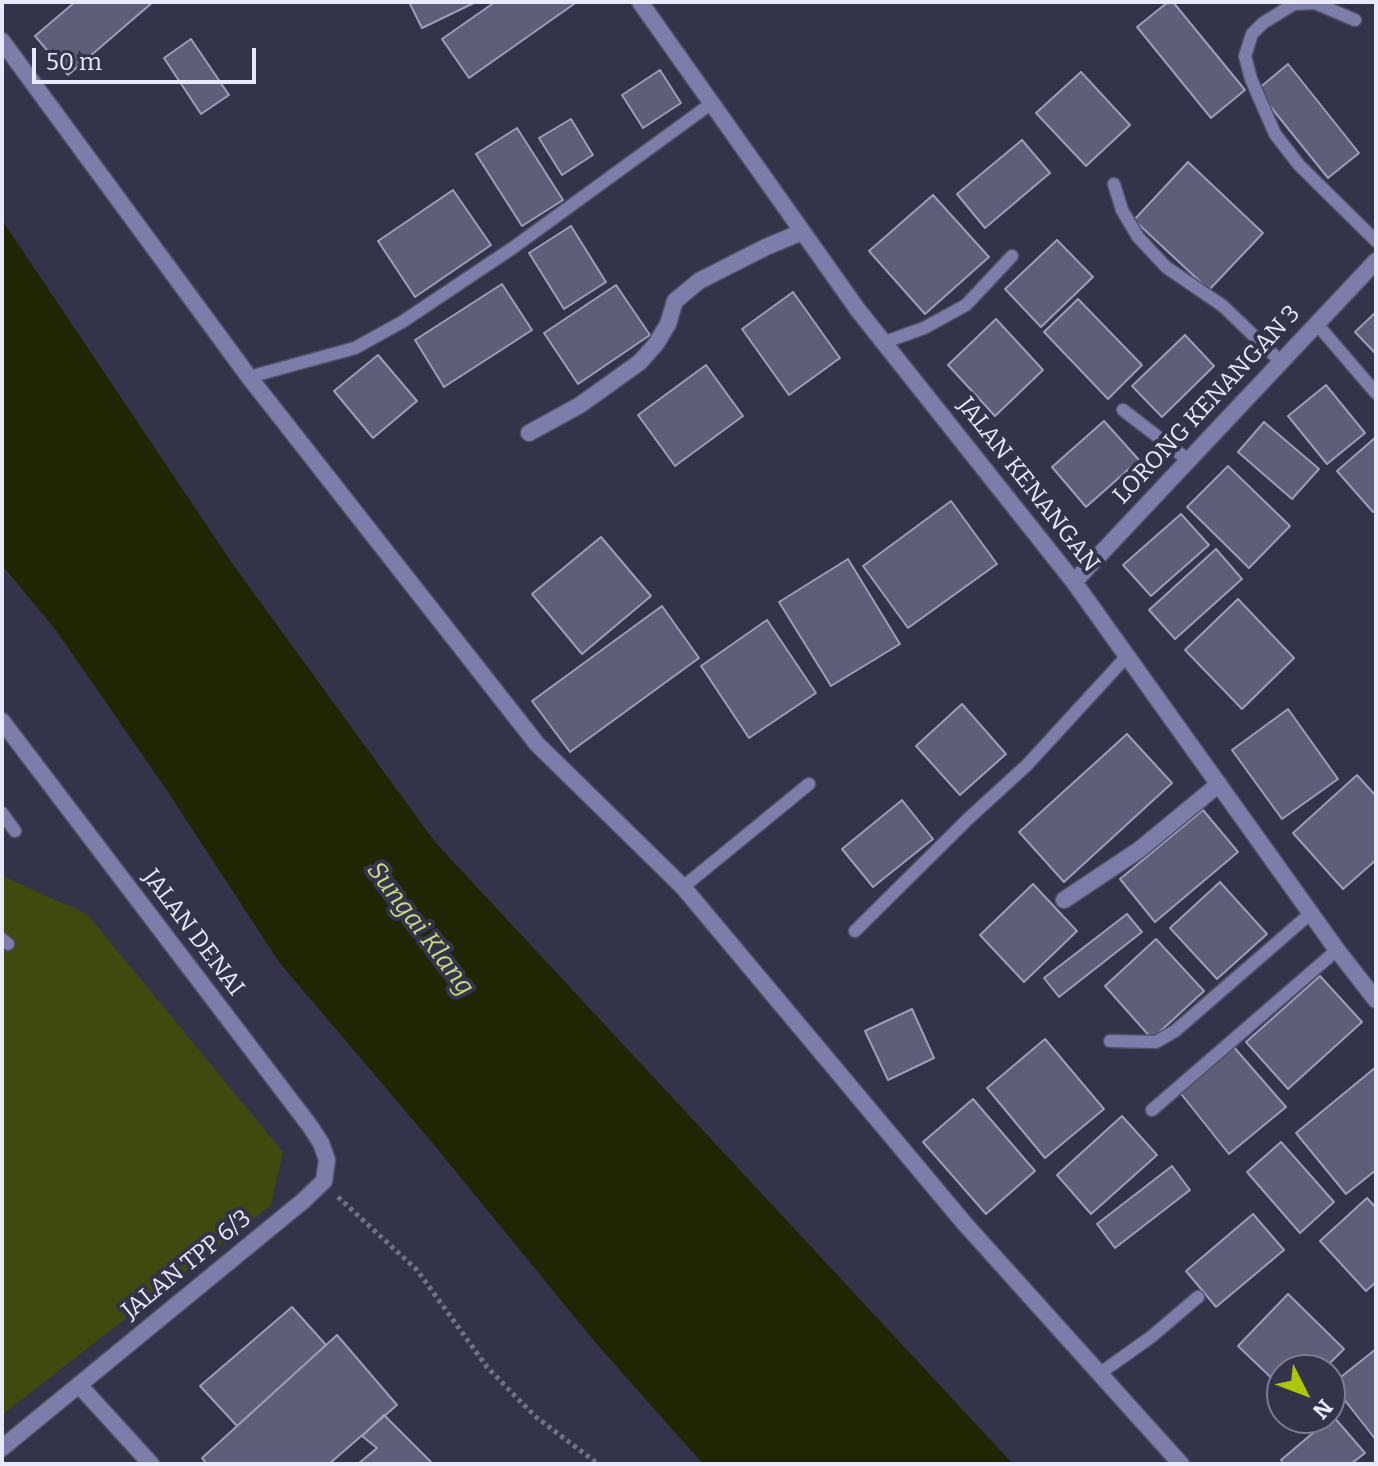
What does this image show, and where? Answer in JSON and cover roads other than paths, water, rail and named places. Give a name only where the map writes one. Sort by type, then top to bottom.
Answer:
[{"type":"street","name":"JALAN KENANGAN","points":[[640,2],[802,232],[1074,582],[1376,1000]]},
{"type":"street","points":[[2,41],[249,377],[537,744],[683,887],[965,1224],[1181,1464]]},
{"type":"street","points":[[529,433],[580,405],[640,362],[668,324],[675,301],[699,281],[802,232]]},
{"type":"street","name":"LORONG KENANGAN 3","points":[[1074,582],[1376,261]]},
{"type":"street","name":"JALAN DENAI","points":[[2,721],[310,1126],[327,1160],[324,1181]]},
{"type":"street","points":[[1064,900],[1139,850],[1219,784]]},
{"type":"street","name":"JALAN TPP 6/3","points":[[2,1448],[324,1181]]},
{"type":"street","points":[[79,1385],[151,1464]]},
{"type":"lane","points":[[1355,20],[1315,3],[1294,4],[1270,18],[1252,34],[1245,56],[1260,104],[1275,134],[1299,165],[1376,241]]},
{"type":"lane","points":[[249,377],[355,348],[402,322],[589,194],[712,103]]},
{"type":"lane","points":[[1114,184],[1122,210],[1138,237],[1166,267],[1223,306],[1280,361]]},
{"type":"lane","points":[[885,342],[924,328],[966,305],[1012,256]]},
{"type":"lane","points":[[1316,323],[1376,393]]},
{"type":"lane","points":[[1123,410],[1188,460]]},
{"type":"lane","points":[[855,931],[1027,765],[1127,656]]},
{"type":"lane","points":[[683,887],[809,784]]},
{"type":"lane","points":[[2,813],[15,831]]},
{"type":"lane","points":[[1110,1041],[1156,1042],[1175,1031],[1311,913]]},
{"type":"lane","points":[[1152,1110],[1337,950]]},
{"type":"lane","points":[[1099,1374],[1151,1337],[1198,1297]]},
{"type":"water","name":"Sungai Klang","points":[[2,220],[234,566],[435,842],[1013,1464],[703,1464],[595,1342],[279,962],[164,786],[55,629],[2,565]]}]
